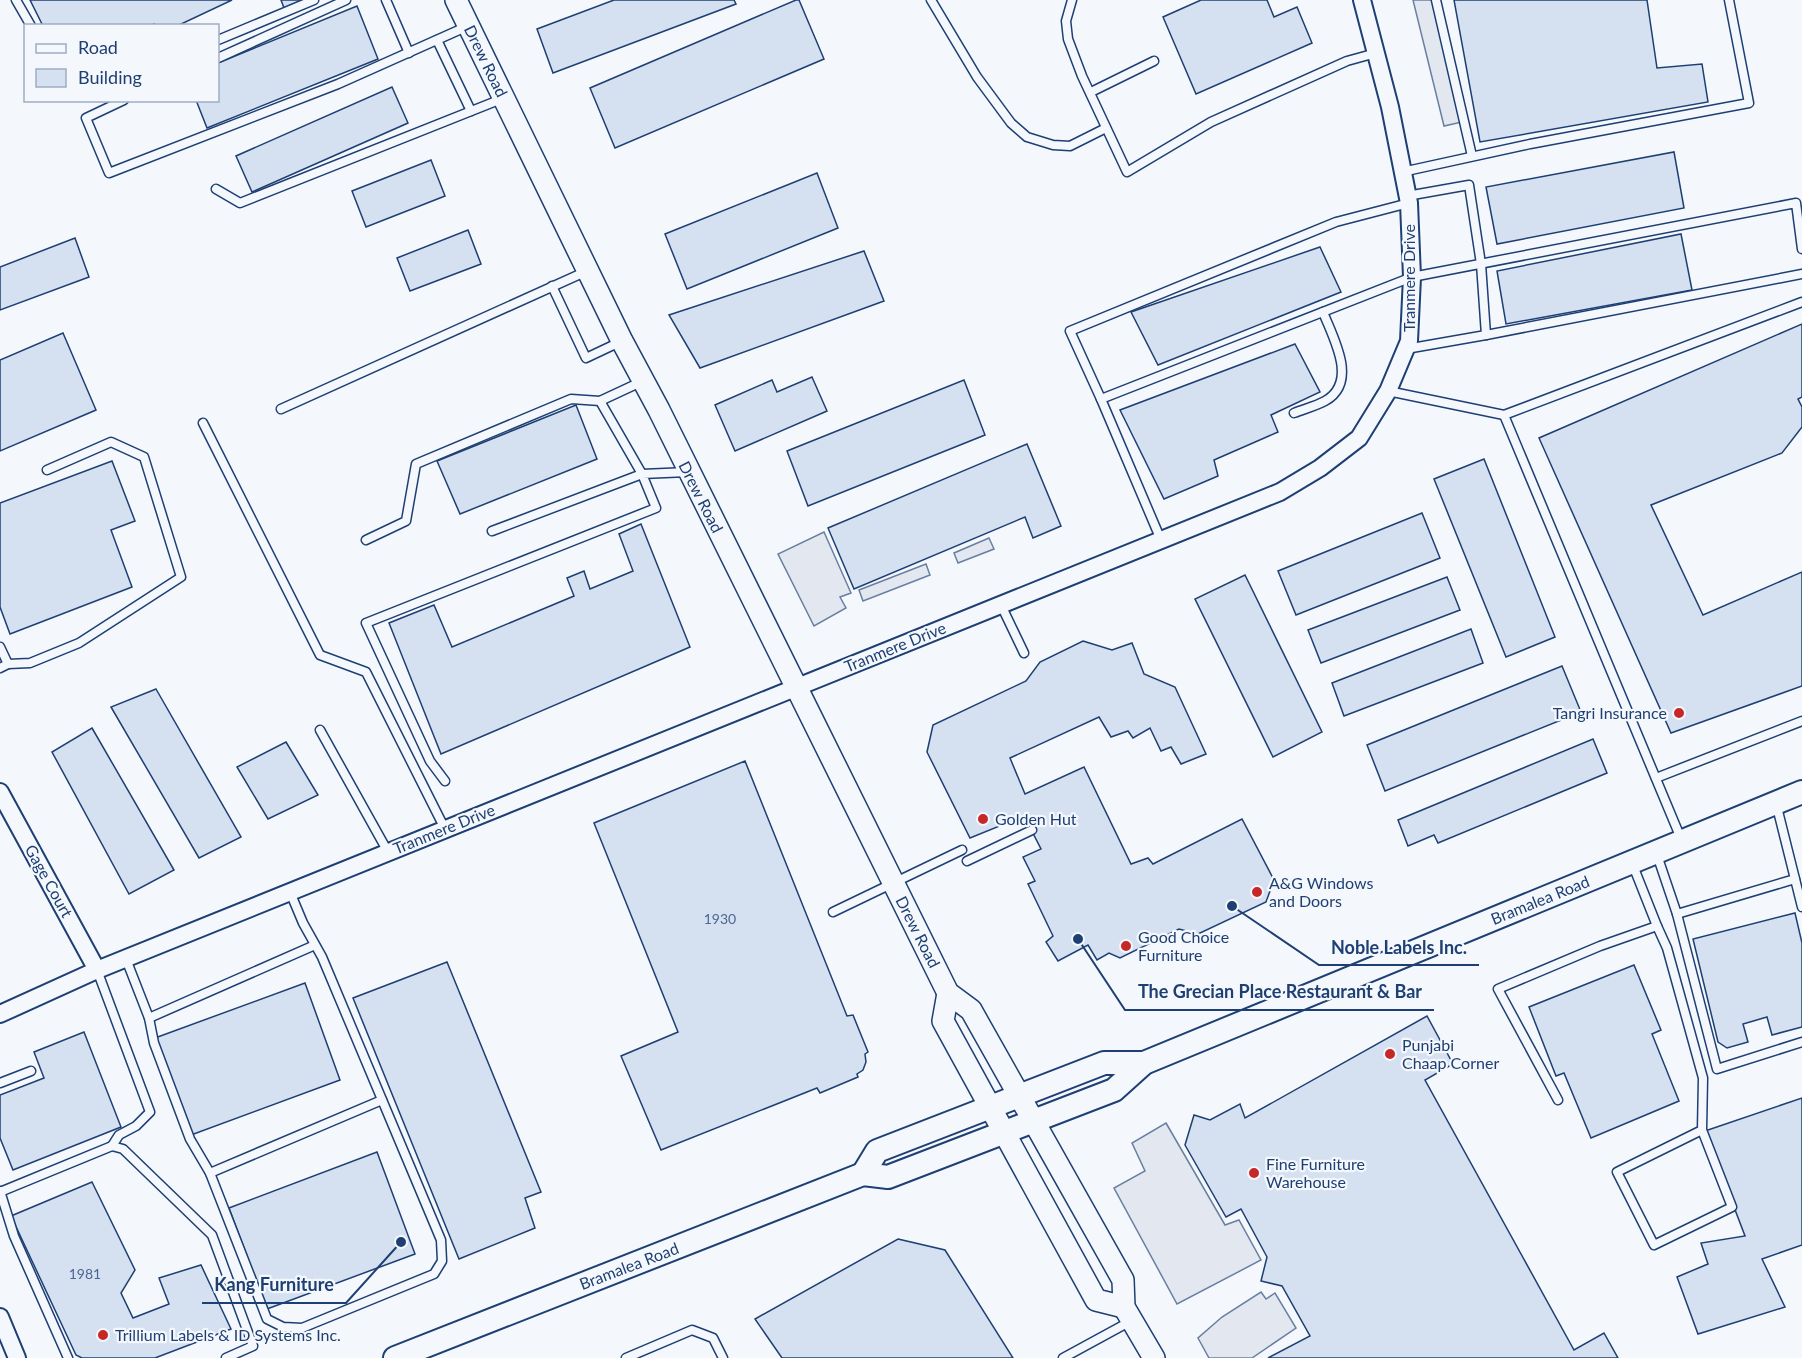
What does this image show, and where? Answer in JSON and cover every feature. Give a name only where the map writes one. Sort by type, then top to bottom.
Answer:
[{"type":"main road","name":"Bramalea Road","points":[[395,1358],[863,1174],[888,1177],[1114,1090],[1144,1064],[1802,792]]},
{"type":"main road","name":"Bramalea Road","points":[[863,1174],[877,1151],[1104,1062],[1144,1064]]},
{"type":"street","name":"Drew Road","points":[[456,0],[622,341],[948,993],[971,1010],[1124,1280],[1128,1314],[1154,1358]]},
{"type":"street","name":"Tranmere Drive","points":[[0,1014],[126,958],[1280,492],[1320,468],[1359,438],[1388,391],[1409,341],[1412,277],[1408,200],[1390,107],[1362,0]]},
{"type":"street","name":"Gage Court","points":[[0,792],[97,970]]},
{"type":"street","points":[[948,993],[944,1021],[1096,1300],[1128,1314]]},
{"type":"street","points":[[0,1317],[17,1358]]},
{"type":"lane","points":[[16,0],[30,24]]},
{"type":"lane","points":[[219,40],[314,0]]},
{"type":"lane","points":[[219,58],[346,0]]},
{"type":"lane","points":[[386,0],[409,53]]},
{"type":"lane","points":[[931,0],[977,77],[1011,123],[1027,137],[1053,145],[1070,146],[1106,128]]},
{"type":"lane","points":[[1072,0],[1066,21],[1068,39],[1082,76],[1127,172],[1211,122],[1347,61],[1376,53]]},
{"type":"lane","points":[[1436,0],[1472,156]]},
{"type":"lane","points":[[1402,172],[1530,144],[1749,104],[1729,0]]},
{"type":"lane","points":[[120,102],[86,118],[109,173],[338,84],[469,26]]},
{"type":"lane","points":[[437,40],[471,111]]},
{"type":"lane","points":[[1091,92],[1154,62]]},
{"type":"lane","points":[[216,189],[240,203],[504,98]]},
{"type":"lane","points":[[1161,540],[1070,331],[1336,222],[1408,200],[1469,185],[1481,264],[1486,335]]},
{"type":"lane","points":[[1101,399],[1412,277],[1796,203],[1802,249]]},
{"type":"lane","points":[[281,409],[588,271]]},
{"type":"lane","points":[[1406,349],[1802,274]]},
{"type":"lane","points":[[552,286],[586,358],[622,341]]},
{"type":"lane","points":[[1388,391],[1504,416],[1802,302]]},
{"type":"lane","points":[[1294,413],[1327,401],[1341,385],[1343,369],[1323,312]]},
{"type":"lane","points":[[366,540],[406,521],[416,464],[571,399],[600,401],[643,381]]},
{"type":"lane","points":[[445,781],[430,761],[366,623],[656,508],[642,474],[600,401]]},
{"type":"lane","points":[[1504,416],[1682,842]]},
{"type":"lane","points":[[203,423],[320,655],[366,672],[445,829]]},
{"type":"lane","points":[[0,647],[4,666],[30,663],[79,643],[181,577],[144,457],[111,442],[47,470]]},
{"type":"lane","points":[[492,531],[642,474],[688,472]]},
{"type":"lane","points":[[1001,604],[1024,653]]},
{"type":"lane","points":[[1656,778],[1802,721]]},
{"type":"lane","points":[[320,730],[388,852]]},
{"type":"lane","points":[[1776,803],[1802,907]]},
{"type":"lane","points":[[967,861],[1032,830]]},
{"type":"lane","points":[[832,912],[962,850]]},
{"type":"lane","points":[[1656,852],[1677,914],[1717,1069],[1802,1042]]},
{"type":"lane","points":[[1632,862],[1667,948],[1703,1078],[1702,1130],[1732,1207],[1654,1245],[1617,1172],[1702,1130]]},
{"type":"lane","points":[[1677,914],[1795,879]]},
{"type":"lane","points":[[126,958],[190,1140],[210,1173],[267,1319],[283,1327],[302,1328],[434,1274],[442,1261],[441,1240],[315,945],[290,892]]},
{"type":"lane","points":[[1558,1100],[1498,990],[1600,946],[1657,927]]},
{"type":"lane","points":[[149,1018],[315,945]]},
{"type":"lane","points":[[68,1358],[14,1236],[0,1191],[112,1146],[119,1135],[136,1126],[150,1112],[97,970]]},
{"type":"lane","points":[[0,1083],[31,1071]]},
{"type":"lane","points":[[210,1173],[382,1100]]},
{"type":"lane","points":[[112,1146],[123,1149],[212,1235],[253,1346],[226,1358]]},
{"type":"lane","points":[[1063,1358],[1128,1314]]},
{"type":"lane","points":[[626,1358],[692,1330],[713,1338],[723,1358]]},
{"type":"shaded area","points":[[1413,0],[1432,0],[1462,122],[1444,126]]},
{"type":"shaded area","points":[[824,532],[851,593],[840,597],[846,608],[814,626],[778,554]]},
{"type":"shaded area","points":[[989,538],[994,549],[958,563],[954,553]]},
{"type":"shaded area","points":[[926,564],[930,575],[863,601],[859,590]]},
{"type":"shaded area","points":[[1166,1123],[1225,1225],[1239,1220],[1261,1260],[1177,1304],[1114,1188],[1145,1171],[1132,1143]]},
{"type":"shaded area","points":[[1261,1292],[1266,1299],[1275,1293],[1296,1328],[1252,1358],[1209,1358],[1198,1338],[1222,1317]]},
{"type":"building","points":[[30,0],[232,0],[181,24],[42,24]]},
{"type":"building","points":[[281,0],[303,0],[284,8]]},
{"type":"building","points":[[614,0],[734,0],[736,4],[553,73],[537,29]]},
{"type":"building","points":[[799,0],[824,59],[615,148],[590,88]]},
{"type":"building","points":[[1201,0],[1267,0],[1274,17],[1297,7],[1312,43],[1196,94],[1163,17]]},
{"type":"building","points":[[1454,0],[1647,0],[1657,68],[1702,64],[1708,102],[1480,142]]},
{"type":"building","points":[[357,6],[378,59],[207,128],[197,102],[219,102],[219,63]]},
{"type":"building","points":[[392,87],[408,123],[252,192],[236,156]]},
{"type":"building","points":[[1674,152],[1684,208],[1497,244],[1486,187]]},
{"type":"building","points":[[431,160],[445,196],[366,227],[352,191]]},
{"type":"building","points":[[817,173],[838,228],[687,289],[665,234]]},
{"type":"building","points":[[468,230],[481,264],[410,291],[397,258]]},
{"type":"building","points":[[1681,234],[1692,290],[1506,324],[1497,271]]},
{"type":"building","points":[[75,238],[89,277],[0,310],[0,267]]},
{"type":"building","points":[[1320,247],[1341,292],[1158,365],[1131,312]]},
{"type":"building","points":[[864,251],[884,301],[700,368],[669,315]]},
{"type":"building","points":[[1802,324],[1802,397],[1798,399],[1802,407],[1802,427],[1782,453],[1651,505],[1703,615],[1802,572],[1802,686],[1671,733],[1539,438]]},
{"type":"building","points":[[63,333],[96,410],[0,451],[0,360]]},
{"type":"building","points":[[1295,344],[1320,392],[1271,415],[1278,432],[1214,460],[1218,476],[1164,499],[1120,410]]},
{"type":"building","points":[[812,377],[827,411],[735,451],[715,405],[772,380],[777,392]]},
{"type":"building","points":[[964,380],[985,435],[808,506],[787,451]]},
{"type":"building","points":[[576,405],[597,459],[460,514],[437,461]]},
{"type":"building","points":[[1027,444],[1061,526],[1033,538],[1025,517],[854,589],[828,528]]},
{"type":"building","points":[[1484,459],[1555,637],[1506,657],[1434,479]]},
{"type":"building","points":[[112,461],[135,521],[111,530],[132,587],[10,634],[0,607],[0,503]]},
{"type":"building","points":[[1422,513],[1440,558],[1296,615],[1278,571]]},
{"type":"building","points":[[641,524],[690,647],[441,754],[389,623],[434,605],[452,647],[574,596],[567,578],[584,571],[590,589],[633,571],[619,534]]},
{"type":"building","points":[[1245,575],[1322,732],[1273,757],[1195,599]]},
{"type":"building","points":[[1447,577],[1460,610],[1321,663],[1308,630]]},
{"type":"building","points":[[1471,629],[1483,663],[1344,716],[1332,683]]},
{"type":"building","points":[[1083,641],[1112,650],[1132,643],[1144,674],[1175,687],[1206,754],[1181,764],[1171,747],[1161,751],[1150,728],[1133,738],[1128,731],[1111,737],[1099,717],[1010,758],[1025,794],[1084,767],[1131,864],[1148,858],[1153,864],[1242,819],[1274,880],[1266,902],[1198,934],[1179,929],[1120,958],[1109,953],[1097,960],[1088,945],[1058,961],[1046,942],[1053,936],[1028,884],[1035,881],[1023,857],[1041,849],[1024,816],[970,838],[927,752],[933,725],[1026,681],[1040,662]]},
{"type":"building","points":[[1562,666],[1581,712],[1385,791],[1367,745]]},
{"type":"building","points":[[156,689],[241,837],[199,858],[111,707]]},
{"type":"building","points":[[92,728],[174,870],[129,894],[52,752]]},
{"type":"building","points":[[1593,739],[1607,773],[1438,843],[1434,835],[1408,846],[1398,820]]},
{"type":"building","points":[[286,742],[318,795],[268,819],[237,767]]},
{"type":"building","points":[[745,761],[847,1016],[853,1015],[868,1052],[865,1054],[866,1062],[863,1070],[857,1074],[858,1077],[820,1093],[817,1088],[661,1150],[621,1056],[678,1032],[594,823]]},
{"type":"building","points":[[1795,913],[1802,943],[1802,1027],[1772,1035],[1767,1017],[1743,1024],[1748,1042],[1727,1048],[1718,1042],[1693,939]]},
{"type":"building","points":[[447,962],[541,1192],[525,1198],[535,1228],[459,1259],[353,998]]},
{"type":"building","points":[[1634,965],[1661,1030],[1652,1034],[1679,1101],[1591,1138],[1564,1073],[1556,1076],[1529,1007]]},
{"type":"building","points":[[305,983],[340,1080],[191,1135],[155,1038]]},
{"type":"building","points":[[1427,1016],[1453,1064],[1425,1080],[1574,1350],[1604,1333],[1618,1358],[1268,1358],[1310,1336],[1282,1286],[1261,1281],[1267,1257],[1241,1209],[1226,1217],[1185,1145],[1194,1115],[1210,1120],[1240,1104],[1245,1118]]},
{"type":"building","points":[[84,1032],[121,1127],[13,1170],[0,1138],[0,1095],[44,1078],[34,1052]]},
{"type":"building","points":[[1802,1098],[1802,1245],[1762,1259],[1785,1307],[1698,1334],[1677,1277],[1708,1264],[1701,1243],[1745,1236],[1705,1131]]},
{"type":"building","points":[[377,1152],[415,1254],[267,1309],[229,1208]]},
{"type":"building","points":[[92,1182],[135,1270],[121,1293],[133,1318],[169,1304],[159,1278],[201,1265],[231,1329],[155,1358],[82,1358],[76,1355],[11,1216]]},
{"type":"building","points":[[898,1239],[945,1250],[1013,1358],[782,1358],[755,1319]]},
{"type":"place","name":"Tangri Insurance","points":[[1679,713]]},
{"type":"place","name":"Golden Hut","points":[[983,819]]},
{"type":"place","name":"A&G Windows and Doors","points":[[1257,892]]},
{"type":"place","name":"Noble Labels Inc.","points":[[1232,906]]},
{"type":"place","name":"The Grecian Place Restaurant & Bar","points":[[1078,939]]},
{"type":"place","name":"Good Choice Furniture","points":[[1126,946]]},
{"type":"place","name":"Punjabi Chaap Corner","points":[[1390,1054]]},
{"type":"place","name":"Fine Furniture Warehouse","points":[[1254,1173]]},
{"type":"place","name":"Kang Furniture","points":[[401,1242]]},
{"type":"place","name":"Trillium Labels & ID Systems Inc.","points":[[103,1335]]}]
